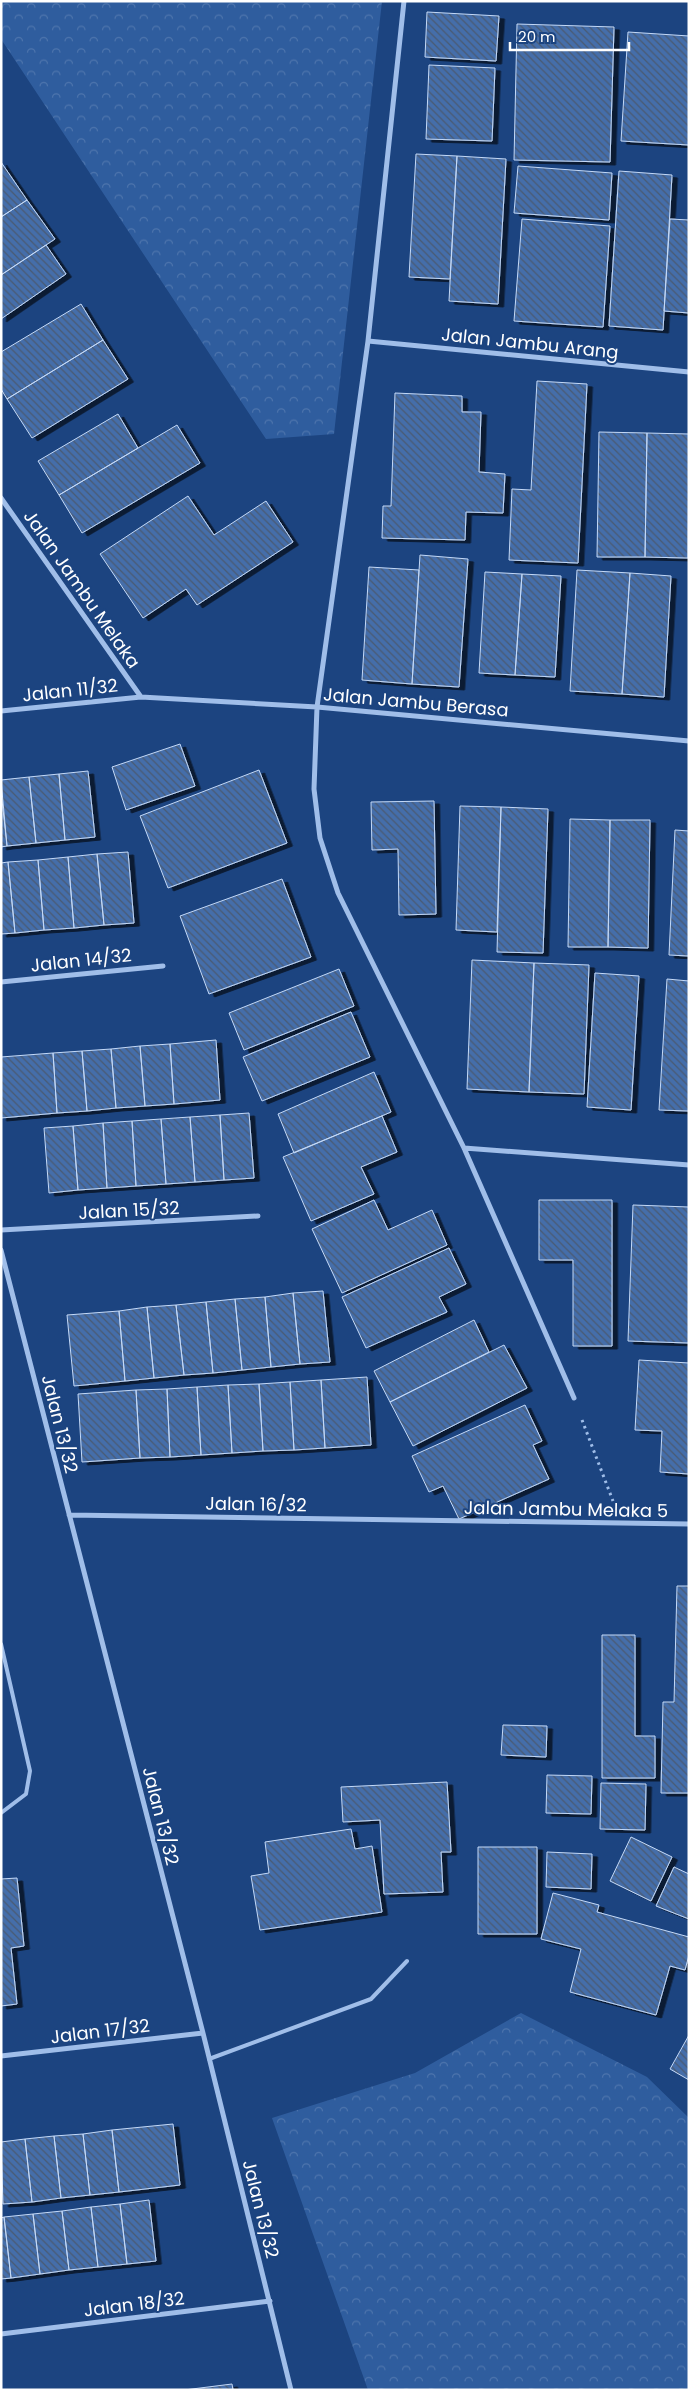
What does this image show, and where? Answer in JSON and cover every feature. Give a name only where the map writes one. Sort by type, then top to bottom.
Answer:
[{"type":"street","points":[[404,1],[368,341],[317,707],[314,789],[320,838],[338,893],[464,1148],[574,1398]]},
{"type":"street","name":"Jalan Jambu Arang","points":[[368,341],[689,372]]},
{"type":"street","name":"Jalan Jambu Melaka","points":[[1,498],[141,697]]},
{"type":"street","name":"Jalan Jambu Berasa","points":[[141,697],[317,707],[689,741]]},
{"type":"street","name":"Jalan 11/32","points":[[1,711],[141,697]]},
{"type":"street","name":"Jalan 14/32","points":[[1,982],[163,966]]},
{"type":"street","points":[[464,1148],[689,1165]]},
{"type":"street","name":"Jalan 15/32","points":[[1,1230],[258,1216]]},
{"type":"street","name":"Jalan 13/32","points":[[1,1250],[203,2033],[291,2390]]},
{"type":"street","name":"Jalan 16/32","points":[[69,1515],[443,1520]]},
{"type":"street","name":"Jalan Jambu Melaka 5","points":[[443,1520],[689,1524]]},
{"type":"street","name":"Jalan 17/32","points":[[1,2056],[203,2033]]},
{"type":"street","name":"Jalan 18/32","points":[[1,2334],[270,2301]]},
{"type":"lane","points":[[1,1644],[30,1771],[26,1794],[1,1813]]},
{"type":"lane","points":[[209,2059],[371,1999],[407,1961]]},
{"type":"path","points":[[574,1398],[621,1523]]},
{"type":"green space","points":[[1,1],[382,1],[334,434],[266,439],[1,39]]},
{"type":"green space","points":[[521,2013],[647,2077],[689,2118],[689,2390],[368,2390],[272,2118],[415,2073]]},
{"type":"building","points":[[427,12],[499,16],[496,61],[425,57]]},
{"type":"building","points":[[517,24],[614,27],[610,162],[514,160]]},
{"type":"building","points":[[628,32],[689,36],[689,145],[621,141]]},
{"type":"building","points":[[429,65],[495,68],[492,141],[426,139]]},
{"type":"building","points":[[416,154],[457,156],[450,279],[409,277]]},
{"type":"building","points":[[457,156],[506,159],[498,304],[449,301]]},
{"type":"building","points":[[1,162],[27,200],[1,217]]},
{"type":"building","points":[[518,166],[612,173],[609,220],[514,213]]},
{"type":"building","points":[[619,171],[672,175],[663,330],[609,326]]},
{"type":"building","points":[[27,200],[55,239],[1,275],[1,217]]},
{"type":"building","points":[[522,219],[610,226],[603,327],[514,321]]},
{"type":"building","points":[[670,219],[689,220],[689,313],[664,311]]},
{"type":"building","points":[[46,245],[66,274],[1,319],[1,275]]},
{"type":"building","points":[[81,304],[103,340],[7,399],[1,389],[1,352]]},
{"type":"building","points":[[103,340],[128,379],[32,438],[7,399]]},
{"type":"building","points":[[537,381],[587,384],[578,563],[509,560],[512,489],[531,490]]},
{"type":"building","points":[[395,393],[462,396],[462,412],[481,412],[479,472],[505,474],[503,513],[466,512],[465,540],[382,538],[383,506],[391,506]]},
{"type":"building","points":[[118,414],[138,448],[59,495],[38,461]]},
{"type":"building","points":[[177,425],[200,463],[82,533],[59,495]]},
{"type":"building","points":[[599,432],[647,433],[645,557],[597,557]]},
{"type":"building","points":[[647,433],[689,434],[688,558],[645,557]]},
{"type":"building","points":[[188,496],[214,535],[266,501],[293,542],[197,605],[186,589],[143,618],[100,554]]},
{"type":"building","points":[[420,555],[468,559],[459,687],[412,684]]},
{"type":"building","points":[[369,567],[419,570],[412,684],[362,680]]},
{"type":"building","points":[[577,570],[630,573],[622,694],[570,691]]},
{"type":"building","points":[[485,572],[522,574],[515,675],[479,673]]},
{"type":"building","points":[[630,573],[671,576],[664,697],[622,694]]},
{"type":"building","points":[[522,574],[561,576],[555,677],[515,675]]},
{"type":"building","points":[[180,744],[195,786],[126,810],[112,767]]},
{"type":"building","points":[[259,770],[287,843],[168,888],[140,816]]},
{"type":"building","points":[[88,771],[95,837],[65,840],[59,774]]},
{"type":"building","points":[[59,774],[65,840],[36,843],[29,777]]},
{"type":"building","points":[[29,777],[36,843],[7,846],[1,780]]},
{"type":"building","points":[[1,791],[7,846],[1,847]]},
{"type":"building","points":[[434,801],[436,914],[399,915],[398,849],[372,850],[371,802]]},
{"type":"building","points":[[460,806],[501,807],[497,932],[456,930]]},
{"type":"building","points":[[501,807],[548,809],[543,953],[497,952]]},
{"type":"building","points":[[570,819],[610,820],[608,947],[568,947]]},
{"type":"building","points":[[610,820],[650,820],[648,948],[608,947]]},
{"type":"building","points":[[675,830],[689,831],[689,956],[669,955]]},
{"type":"building","points":[[128,852],[134,923],[104,925],[97,854]]},
{"type":"building","points":[[97,854],[104,925],[74,928],[68,857]]},
{"type":"building","points":[[68,857],[74,928],[44,930],[38,860]]},
{"type":"building","points":[[38,860],[44,930],[15,933],[8,862]]},
{"type":"building","points":[[8,862],[15,933],[1,934],[1,863]]},
{"type":"building","points":[[282,879],[311,957],[209,994],[180,916]]},
{"type":"building","points":[[472,960],[534,963],[529,1092],[467,1089]]},
{"type":"building","points":[[534,963],[589,965],[584,1094],[529,1092]]},
{"type":"building","points":[[339,969],[354,1006],[244,1050],[229,1013]]},
{"type":"building","points":[[595,973],[639,976],[631,1110],[587,1107]]},
{"type":"building","points":[[667,979],[689,981],[689,1111],[659,1110]]},
{"type":"building","points":[[351,1012],[370,1057],[262,1101],[243,1057]]},
{"type":"building","points":[[216,1040],[220,1100],[174,1104],[170,1044]]},
{"type":"building","points":[[170,1044],[174,1104],[145,1106],[140,1046]]},
{"type":"building","points":[[140,1046],[145,1106],[116,1108],[111,1049]]},
{"type":"building","points":[[111,1049],[116,1108],[87,1111],[82,1051]]},
{"type":"building","points":[[82,1051],[87,1111],[57,1113],[53,1053]]},
{"type":"building","points":[[53,1053],[57,1113],[1,1118],[1,1057]]},
{"type":"building","points":[[374,1072],[391,1112],[294,1153],[278,1114]]},
{"type":"building","points":[[249,1113],[254,1178],[224,1180],[220,1115]]},
{"type":"building","points":[[220,1115],[224,1180],[195,1182],[190,1117]]},
{"type":"building","points":[[382,1116],[397,1152],[361,1167],[374,1194],[311,1221],[283,1157]]},
{"type":"building","points":[[190,1117],[195,1182],[166,1184],[161,1119]]},
{"type":"building","points":[[161,1119],[166,1184],[136,1186],[132,1121]]},
{"type":"building","points":[[132,1121],[136,1186],[107,1188],[103,1123]]},
{"type":"building","points":[[103,1123],[107,1188],[78,1190],[73,1126]]},
{"type":"building","points":[[73,1126],[78,1190],[49,1193],[44,1128]]},
{"type":"building","points":[[374,1200],[388,1230],[432,1210],[447,1245],[342,1293],[312,1229]]},
{"type":"building","points":[[539,1200],[612,1200],[612,1346],[573,1346],[573,1260],[539,1260]]},
{"type":"building","points":[[633,1205],[689,1207],[689,1343],[628,1341]]},
{"type":"building","points":[[449,1248],[466,1284],[439,1297],[447,1312],[366,1348],[342,1297]]},
{"type":"building","points":[[323,1291],[330,1362],[300,1364],[293,1293]]},
{"type":"building","points":[[293,1293],[300,1364],[271,1367],[265,1297]]},
{"type":"building","points":[[265,1297],[271,1367],[242,1370],[235,1299]]},
{"type":"building","points":[[235,1299],[242,1370],[213,1373],[206,1302]]},
{"type":"building","points":[[206,1302],[213,1373],[184,1375],[176,1305]]},
{"type":"building","points":[[176,1305],[184,1375],[154,1378],[147,1307]]},
{"type":"building","points":[[147,1307],[154,1378],[125,1381],[119,1311]]},
{"type":"building","points":[[119,1311],[125,1381],[74,1386],[67,1315]]},
{"type":"building","points":[[474,1320],[489,1352],[390,1402],[374,1371]]},
{"type":"building","points":[[504,1345],[527,1388],[413,1446],[390,1402]]},
{"type":"building","points":[[639,1360],[689,1363],[689,1474],[660,1472],[662,1431],[635,1430]]},
{"type":"building","points":[[367,1377],[371,1445],[325,1448],[321,1380]]},
{"type":"building","points":[[321,1380],[325,1448],[294,1450],[290,1382]]},
{"type":"building","points":[[290,1382],[294,1450],[263,1451],[259,1384]]},
{"type":"building","points":[[259,1384],[263,1451],[232,1453],[228,1385]]},
{"type":"building","points":[[228,1385],[232,1453],[201,1455],[197,1387]]},
{"type":"building","points":[[197,1387],[201,1455],[170,1457],[167,1389]]},
{"type":"building","points":[[167,1389],[170,1457],[140,1458],[136,1390]]},
{"type":"building","points":[[136,1390],[140,1458],[82,1462],[78,1394]]},
{"type":"building","points":[[525,1405],[542,1441],[533,1445],[549,1479],[459,1519],[443,1486],[429,1492],[412,1456]]},
{"type":"building","points":[[677,1586],[689,1586],[689,1793],[661,1793],[663,1702],[674,1702]]},
{"type":"building","points":[[602,1635],[635,1635],[635,1736],[655,1736],[655,1778],[602,1778]]},
{"type":"building","points":[[503,1725],[547,1726],[546,1757],[501,1755]]},
{"type":"building","points":[[547,1775],[592,1776],[591,1814],[546,1813]]},
{"type":"building","points":[[447,1782],[451,1852],[441,1852],[443,1892],[384,1894],[380,1820],[343,1822],[341,1787]]},
{"type":"building","points":[[601,1783],[646,1784],[645,1830],[600,1829]]},
{"type":"building","points":[[351,1829],[355,1849],[372,1846],[382,1912],[260,1930],[251,1876],[269,1873],[265,1842]]},
{"type":"building","points":[[631,1837],[672,1857],[651,1901],[610,1881]]},
{"type":"building","points":[[478,1847],[537,1847],[537,1934],[478,1934]]},
{"type":"building","points":[[547,1852],[592,1854],[591,1889],[546,1887]]},
{"type":"building","points":[[674,1867],[689,1874],[689,1919],[656,1906]]},
{"type":"building","points":[[17,1878],[24,1946],[11,1948],[17,2004],[1,2006],[1,1879]]},
{"type":"building","points":[[553,1893],[599,1905],[597,1912],[689,1937],[689,1955],[685,1970],[670,1966],[656,2015],[570,1992],[581,1949],[541,1939]]},
{"type":"building","points":[[689,2035],[689,2080],[670,2069]]},
{"type":"building","points":[[173,2124],[180,2185],[119,2192],[112,2130]]},
{"type":"building","points":[[112,2130],[119,2192],[90,2195],[83,2134]]},
{"type":"building","points":[[83,2134],[90,2195],[61,2198],[54,2136]]},
{"type":"building","points":[[54,2136],[61,2198],[32,2202],[25,2139]]},
{"type":"building","points":[[25,2139],[32,2202],[3,2204],[1,2142]]},
{"type":"building","points":[[149,2200],[156,2261],[127,2264],[120,2204]]},
{"type":"building","points":[[120,2204],[127,2264],[98,2267],[91,2207]]},
{"type":"building","points":[[91,2207],[98,2267],[69,2270],[62,2211]]},
{"type":"building","points":[[62,2211],[69,2270],[40,2274],[33,2214]]},
{"type":"building","points":[[33,2214],[40,2274],[11,2278],[4,2217]]},
{"type":"building","points":[[4,2217],[11,2278],[1,2279],[1,2218]]},
{"type":"building","points":[[232,2384],[233,2390],[184,2390]]}]
